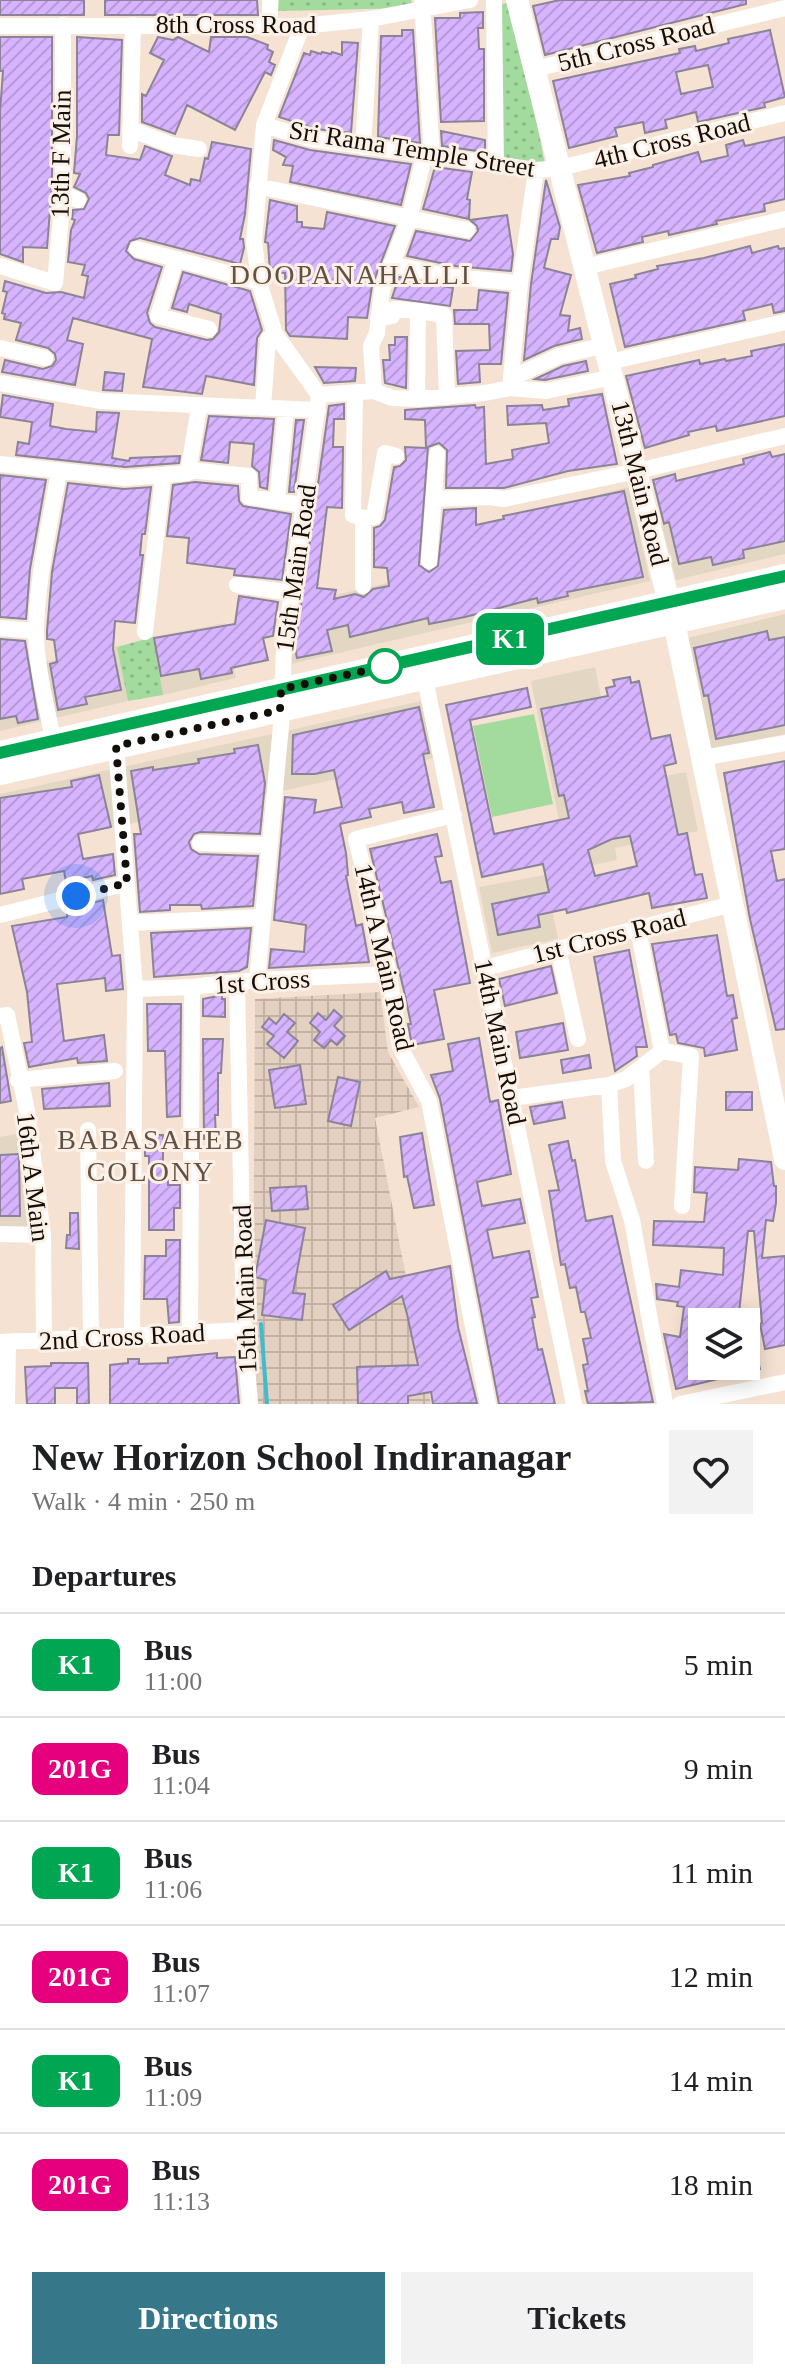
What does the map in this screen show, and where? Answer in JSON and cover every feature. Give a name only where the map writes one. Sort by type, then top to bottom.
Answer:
[{"type":"main road","points":[[0,753],[281,700],[425,679],[672,613],[785,576]]},
{"type":"main road","points":[[0,773],[116,746],[281,700],[672,613],[785,597]]},
{"type":"street","points":[[270,0],[270,25]]},
{"type":"street","name":"8th Cross Road","points":[[0,26],[302,26],[371,19],[423,5],[470,0]]},
{"type":"street","points":[[494,0],[496,166]]},
{"type":"street","name":"13th Main Road","points":[[517,0],[672,613],[732,904],[778,1094],[785,1159]]},
{"type":"street","points":[[374,391],[371,346],[377,333],[382,290],[409,219],[423,161],[432,156],[423,5]]},
{"type":"street","name":"5th Cross Road","points":[[535,69],[784,8]]},
{"type":"street","points":[[363,147],[371,19]]},
{"type":"street","name":"13th F Main","points":[[0,266],[55,283],[71,197],[63,25]]},
{"type":"street","points":[[133,25],[130,138],[199,149]]},
{"type":"street","points":[[302,26],[264,125],[254,241],[259,282],[275,334],[318,403]]},
{"type":"street","name":"4th Cross Road","points":[[560,168],[785,113]]},
{"type":"street","name":"Sri Rama Temple Street","points":[[264,125],[311,139],[363,147],[496,166],[536,170],[560,168]]},
{"type":"street","points":[[510,388],[520,283],[536,170]]},
{"type":"street","points":[[257,186],[467,230]]},
{"type":"street","points":[[585,267],[785,219]]},
{"type":"street","points":[[137,249],[259,282]]},
{"type":"street","points":[[176,259],[158,316],[209,329]]},
{"type":"street","points":[[391,264],[453,277],[520,283]]},
{"type":"street","points":[[378,319],[392,316],[394,309],[444,315],[447,397]]},
{"type":"street","points":[[417,399],[418,311]]},
{"type":"street","points":[[0,383],[101,401],[286,409],[374,391],[392,398],[417,399],[510,388],[546,391],[609,361],[785,322]]},
{"type":"street","points":[[263,408],[268,339],[275,334]]},
{"type":"street","points":[[0,348],[45,358]]},
{"type":"street","points":[[510,388],[516,376],[559,356],[609,361]]},
{"type":"street","points":[[355,393],[353,515],[374,517],[385,453],[396,456]]},
{"type":"street","name":"15th Main Road","points":[[257,980],[292,593],[318,403]]},
{"type":"street","points":[[0,464],[125,478],[188,473],[199,407]]},
{"type":"street","points":[[277,501],[286,409]]},
{"type":"street","points":[[434,499],[504,499],[785,436]]},
{"type":"street","points":[[429,561],[437,454]]},
{"type":"street","points":[[189,470],[249,476],[249,497],[304,505]]},
{"type":"street","points":[[53,741],[36,631],[43,561],[59,471]]},
{"type":"street","points":[[145,632],[163,477]]},
{"type":"street","points":[[363,518],[363,586]]},
{"type":"street","points":[[237,585],[292,593]]},
{"type":"street","points":[[0,628],[36,631]]},
{"type":"street","name":"14th Main Road","points":[[425,679],[574,1404]]},
{"type":"street","points":[[702,758],[785,743]]},
{"type":"street","points":[[116,746],[135,989],[132,1336]]},
{"type":"street","name":"14th A Main Road","points":[[454,815],[356,839],[389,974],[400,1047],[429,1101],[488,1404]]},
{"type":"street","points":[[200,843],[268,845]]},
{"type":"street","points":[[0,915],[127,883]]},
{"type":"street","name":"1st Cross Road","points":[[485,968],[732,904]]},
{"type":"street","points":[[130,923],[261,917]]},
{"type":"street","points":[[638,929],[662,1051]]},
{"type":"street","points":[[558,949],[578,1039]]},
{"type":"street","name":"1st Cross","points":[[135,989],[389,974]]},
{"type":"street","name":"15th Main Road","points":[[237,983],[244,1330],[250,1404]]},
{"type":"street","points":[[190,1333],[192,987]]},
{"type":"street","name":"16th A Main","points":[[4,1015],[27,1111],[43,1235],[44,1342]]},
{"type":"street","points":[[511,1098],[609,1085],[626,1079],[662,1051],[691,1056],[682,1206]]},
{"type":"street","points":[[641,1068],[646,1161]]},
{"type":"street","points":[[18,1080],[115,1071]]},
{"type":"street","points":[[609,1085],[613,1161],[632,1220],[665,1404]]},
{"type":"street","points":[[88,1130],[91,1340]]},
{"type":"street","points":[[0,1234],[43,1235]]},
{"type":"street","name":"2nd Cross Road","points":[[4,1342],[244,1330]]},
{"type":"street","points":[[4,1342],[7,1404]]},
{"type":"street","points":[[680,1404],[722,1400],[785,1382]]},
{"type":"shaded area","points":[[629,487],[650,581],[291,664],[292,605],[609,532],[600,494]]},
{"type":"shaded area","points":[[785,496],[785,554],[676,580],[662,526]]},
{"type":"shaded area","points":[[785,614],[785,734],[711,750],[688,638]]},
{"type":"shaded area","points":[[226,623],[236,678],[163,695],[153,637]]},
{"type":"shaded area","points":[[117,646],[128,701],[0,731],[0,672]]},
{"type":"shaded area","points":[[595,667],[619,785],[686,772],[698,831],[615,848],[617,860],[569,870],[531,681]]},
{"type":"shaded area","points":[[421,701],[434,758],[0,852],[0,794]]},
{"type":"shaded area","points":[[545,875],[558,939],[492,953],[479,887]]},
{"type":"shaded area","points":[[380,992],[388,1052],[419,1107],[375,1118],[431,1404],[258,1404],[253,1347],[255,999]]},
{"type":"shaded area","points":[[20,1133],[31,1229],[0,1229],[0,1137]]},
{"type":"green space","points":[[279,0],[411,0],[413,8],[278,11]]},
{"type":"green space","points":[[512,1],[545,164],[499,162],[499,5]]},
{"type":"green space","points":[[153,637],[163,695],[128,701],[117,647]]},
{"type":"green space","points":[[534,714],[553,804],[492,817],[473,726]]},
{"type":"building","points":[[0,0],[84,0],[84,15],[0,15]]},
{"type":"building","points":[[105,0],[257,0],[258,15],[105,15]]},
{"type":"building","points":[[560,0],[746,0],[746,4],[545,55],[533,6]]},
{"type":"building","points":[[483,12],[483,28],[478,28],[479,49],[484,49],[484,121],[441,122],[435,18],[460,18],[460,13]]},
{"type":"building","points":[[402,30],[413,30],[420,143],[378,137],[381,36],[402,36]]},
{"type":"building","points":[[770,30],[785,97],[764,103],[765,107],[698,122],[696,112],[665,120],[667,128],[645,133],[643,122],[615,128],[617,136],[569,148],[553,81],[680,53],[679,49],[695,46],[696,51],[729,43],[728,39]],"holes":[[[708,65],[713,87],[681,94],[676,72]]]},
{"type":"building","points":[[0,37],[52,37],[52,185],[47,248],[23,247],[23,262],[0,254],[3,71],[0,71]]},
{"type":"building","points":[[77,37],[122,40],[119,135],[108,135],[106,155],[140,160],[145,146],[172,156],[165,175],[190,185],[191,179],[200,181],[212,142],[251,149],[240,239],[243,239],[244,248],[240,264],[140,238],[130,241],[126,251],[134,259],[162,267],[147,313],[155,327],[207,340],[213,339],[219,332],[221,314],[189,304],[187,312],[172,308],[183,272],[250,291],[262,330],[257,338],[254,385],[206,376],[202,394],[143,387],[152,339],[73,318],[67,340],[83,344],[75,385],[2,372],[5,360],[43,369],[52,366],[56,360],[55,354],[48,348],[16,340],[21,323],[4,319],[5,314],[2,313],[7,292],[3,291],[5,281],[46,293],[61,292],[84,298],[88,276],[82,275],[85,265],[68,262],[75,220],[72,219],[73,210],[84,209],[89,199],[86,193],[74,187],[80,174],[74,173]]},
{"type":"building","points":[[158,37],[173,40],[178,37],[209,52],[211,37],[247,37],[268,45],[267,49],[273,52],[269,62],[275,65],[271,75],[265,72],[235,130],[187,105],[175,134],[142,122],[142,94],[146,96],[164,60],[150,53]]},
{"type":"building","points":[[342,42],[358,43],[351,133],[316,129],[279,117],[304,53],[332,52],[342,55]]},
{"type":"building","points":[[441,131],[485,140],[485,152],[442,146]]},
{"type":"building","points":[[785,137],[785,199],[764,204],[765,211],[669,235],[668,231],[642,237],[643,242],[597,253],[578,185],[630,176],[629,173],[698,152],[701,162],[728,156],[726,145],[743,140],[745,146]]},
{"type":"building","points":[[274,140],[310,150],[411,164],[401,205],[290,182],[293,166],[283,165],[286,157],[273,150]]},
{"type":"building","points":[[435,167],[472,172],[467,199],[470,200],[469,219],[423,209]]},
{"type":"building","points":[[546,180],[560,227],[558,239],[551,239],[544,268],[571,275],[560,315],[570,316],[568,331],[580,328],[582,339],[554,346],[524,360],[531,284]]},
{"type":"building","points":[[270,200],[297,206],[297,222],[302,222],[302,227],[324,229],[327,212],[395,226],[372,286],[367,318],[348,317],[347,339],[290,336],[286,330],[285,273],[270,272],[268,243],[265,242]]},
{"type":"building","points":[[507,215],[513,254],[511,271],[455,266],[407,256],[416,231],[470,241],[478,231],[470,220]]},
{"type":"building","points":[[750,246],[752,253],[778,246],[779,249],[785,248],[785,311],[774,313],[772,304],[743,311],[745,320],[625,347],[610,284],[636,278],[635,275],[658,269],[657,266]]},
{"type":"building","points":[[399,277],[453,288],[450,306],[392,298]]},
{"type":"building","points":[[479,290],[508,293],[501,364],[479,364],[480,382],[458,384],[456,351],[490,350],[489,324],[455,324],[454,310],[477,310]]},
{"type":"building","points":[[395,337],[407,337],[406,388],[385,383],[383,360],[390,360],[389,345],[395,345]]},
{"type":"building","points":[[785,344],[785,416],[717,431],[716,426],[688,432],[689,435],[645,448],[626,376],[699,360],[700,364],[752,356],[751,351]]},
{"type":"building","points":[[586,361],[588,371],[545,380],[535,379],[563,366]]},
{"type":"building","points":[[315,367],[356,368],[355,381],[324,383]]},
{"type":"building","points":[[105,372],[124,374],[122,391],[103,390]]},
{"type":"building","points":[[602,394],[617,464],[568,471],[504,488],[446,488],[447,450],[439,443],[428,447],[419,565],[429,572],[438,566],[444,510],[476,508],[476,525],[504,519],[503,516],[624,491],[643,577],[567,592],[568,596],[538,603],[537,598],[465,617],[429,624],[428,618],[350,637],[348,625],[327,630],[332,651],[297,658],[295,648],[329,406],[344,404],[344,419],[334,419],[333,447],[343,447],[342,508],[327,507],[317,588],[336,590],[334,599],[355,594],[364,597],[373,589],[389,586],[387,568],[374,567],[374,528],[385,520],[394,467],[406,460],[405,447],[426,448],[425,420],[405,419],[405,410],[484,407],[486,464],[513,459],[512,450],[549,443],[546,423],[508,425],[507,406],[542,405],[543,410],[569,406],[568,399]]},
{"type":"building","points":[[3,395],[53,404],[50,426],[66,429],[96,432],[97,412],[119,413],[112,458],[129,461],[130,458],[180,456],[179,463],[125,467],[16,455],[18,442],[29,444],[32,422],[0,417]]},
{"type":"building","points":[[209,416],[274,419],[267,489],[260,487],[259,472],[252,466],[254,444],[230,442],[228,463],[201,460]]},
{"type":"building","points":[[296,420],[304,420],[294,492],[289,492]]},
{"type":"building","points":[[770,452],[772,457],[785,454],[785,541],[743,550],[744,558],[713,565],[711,557],[679,564],[669,522],[664,524],[653,480],[675,474],[676,481],[744,464],[743,459]]},
{"type":"building","points":[[0,475],[46,480],[30,569],[26,619],[0,617]]},
{"type":"building","points":[[195,482],[238,486],[239,501],[243,506],[291,514],[282,580],[234,575],[235,569],[187,563],[189,538],[167,536],[173,485]]},
{"type":"building","points":[[68,483],[124,489],[151,487],[145,534],[142,534],[140,555],[143,555],[135,623],[115,621],[113,649],[121,690],[85,697],[87,704],[58,710],[50,664],[57,662],[54,640],[47,639],[47,631],[52,572]]},
{"type":"building","points":[[239,596],[278,602],[273,636],[263,638],[268,660],[231,668],[232,673],[201,679],[199,669],[161,676],[154,638],[235,624]]},
{"type":"building","points":[[767,631],[769,640],[785,637],[785,725],[716,739],[708,695],[704,696],[694,648]]},
{"type":"building","points":[[0,639],[25,641],[38,719],[18,723],[16,716],[0,719]]},
{"type":"building","points":[[630,677],[631,683],[639,681],[651,739],[670,735],[676,763],[664,766],[678,835],[687,833],[695,875],[702,874],[707,898],[652,908],[649,893],[567,913],[566,909],[538,915],[540,927],[498,935],[492,904],[549,892],[543,864],[482,877],[446,705],[527,688],[531,707],[470,720],[494,834],[569,818],[564,795],[559,796],[541,709],[608,696],[606,688],[615,686],[613,680]],"holes":[[[630,836],[637,866],[595,876],[588,850],[612,839]]]},
{"type":"building","points":[[419,707],[429,753],[423,754],[434,807],[404,813],[402,802],[369,809],[371,817],[340,824],[356,926],[362,924],[369,962],[269,968],[271,949],[304,952],[306,925],[274,920],[285,797],[316,800],[314,813],[342,807],[334,770],[292,774],[293,735]]},
{"type":"building","points":[[258,745],[265,783],[260,834],[200,832],[194,834],[189,842],[191,849],[199,854],[258,856],[253,906],[202,909],[201,905],[170,905],[170,910],[140,912],[134,834],[141,834],[131,771],[199,763],[198,759],[235,753],[234,749]]},
{"type":"building","points":[[785,761],[785,849],[771,851],[777,881],[785,879],[785,1029],[776,1030],[750,919],[724,773]]},
{"type":"building","points":[[99,775],[111,827],[78,834],[83,859],[113,854],[115,875],[66,882],[64,871],[22,879],[24,889],[0,894],[0,798],[72,787],[71,781]]},
{"type":"building","points":[[437,834],[442,856],[435,857],[441,883],[451,881],[470,983],[434,990],[444,1039],[412,1045],[404,991],[370,849]]},
{"type":"building","points":[[103,900],[112,956],[120,955],[123,989],[106,991],[105,978],[57,984],[64,1041],[104,1035],[107,1061],[78,1063],[77,1058],[29,1067],[24,1043],[32,1042],[27,992],[12,926],[67,917],[67,910]]},
{"type":"building","points":[[251,928],[247,967],[239,971],[154,977],[151,933]]},
{"type":"building","points":[[717,935],[727,996],[733,995],[737,1018],[732,1019],[737,1050],[705,1056],[704,1048],[678,1043],[676,1034],[670,1035],[652,944]]},
{"type":"building","points":[[629,950],[647,1047],[636,1047],[637,1056],[615,1071],[594,957]]},
{"type":"building","points":[[551,966],[557,993],[505,1006],[499,979]]},
{"type":"building","points":[[222,995],[225,999],[225,1017],[203,1016],[203,999]]},
{"type":"building","points":[[147,1004],[181,1004],[180,1116],[167,1117],[165,1051],[148,1051]]},
{"type":"building","points":[[334,1010],[342,1017],[334,1026],[345,1036],[337,1045],[331,1040],[324,1048],[314,1040],[320,1032],[310,1023],[318,1013],[326,1020]]},
{"type":"building","points":[[284,1014],[295,1023],[287,1032],[298,1041],[284,1058],[267,1044],[274,1036],[262,1027],[269,1018],[276,1024]]},
{"type":"building","points":[[563,1023],[568,1050],[520,1058],[516,1032]]},
{"type":"building","points":[[479,1038],[490,1102],[498,1100],[511,1174],[477,1182],[482,1206],[520,1199],[525,1223],[487,1230],[493,1258],[529,1251],[538,1297],[531,1298],[535,1317],[532,1318],[538,1350],[542,1349],[555,1404],[499,1404],[440,1099],[431,1075],[453,1071],[448,1044]]},
{"type":"building","points":[[203,1039],[223,1039],[221,1073],[218,1073],[218,1115],[215,1115],[216,1139],[204,1139]]},
{"type":"building","points":[[0,1048],[11,1101],[0,1103]]},
{"type":"building","points":[[589,1055],[591,1068],[563,1073],[561,1060]]},
{"type":"building","points":[[300,1065],[306,1104],[275,1108],[269,1070]]},
{"type":"building","points":[[338,1077],[360,1082],[351,1126],[328,1121]]},
{"type":"building","points":[[109,1083],[110,1106],[44,1109],[42,1089]]},
{"type":"building","points":[[726,1092],[752,1092],[752,1110],[726,1110]]},
{"type":"building","points":[[562,1102],[565,1118],[534,1124],[530,1107]]},
{"type":"building","points":[[422,1133],[434,1205],[414,1208],[407,1176],[404,1177],[400,1137]]},
{"type":"building","points":[[145,1135],[163,1135],[163,1174],[168,1174],[168,1185],[180,1185],[180,1208],[174,1208],[174,1230],[149,1230],[149,1156],[145,1156]]},
{"type":"building","points":[[568,1141],[572,1161],[575,1160],[586,1221],[612,1216],[653,1402],[588,1404],[583,1365],[588,1364],[583,1339],[591,1338],[576,1287],[570,1288],[565,1264],[561,1265],[549,1191],[559,1190],[549,1145]]},
{"type":"building","points":[[19,1154],[20,1216],[0,1216],[0,1155]]},
{"type":"building","points":[[739,1159],[771,1162],[776,1203],[773,1221],[766,1220],[762,1258],[785,1256],[785,1345],[765,1349],[760,1324],[754,1231],[748,1231],[740,1308],[688,1308],[688,1380],[714,1380],[676,1389],[664,1334],[680,1337],[684,1307],[677,1306],[678,1302],[657,1299],[656,1284],[679,1287],[681,1270],[723,1275],[724,1248],[653,1245],[654,1221],[704,1222],[707,1193],[694,1192],[695,1167],[738,1170]]},
{"type":"building","points":[[306,1186],[308,1209],[272,1211],[270,1188]]},
{"type":"building","points":[[70,1213],[78,1213],[79,1249],[66,1248],[67,1235],[70,1235]]},
{"type":"building","points":[[266,1220],[305,1228],[293,1293],[305,1294],[302,1320],[262,1315],[266,1280],[255,1277]]},
{"type":"building","points":[[166,1240],[180,1240],[179,1322],[169,1323],[167,1299],[144,1299],[145,1256],[166,1256]]},
{"type":"building","points":[[450,1266],[458,1327],[477,1403],[433,1404],[431,1392],[408,1396],[408,1404],[358,1404],[357,1367],[418,1365],[407,1314],[402,1296],[349,1330],[333,1305],[386,1271],[390,1279]]},
{"type":"building","points":[[217,1353],[217,1358],[235,1357],[239,1404],[110,1404],[110,1365],[128,1363],[128,1359],[139,1359],[139,1364],[168,1363],[168,1358]]},
{"type":"building","points":[[51,1363],[88,1363],[89,1404],[77,1404],[77,1388],[55,1388],[55,1404],[27,1404],[25,1367],[51,1366]]},
{"type":"waterway","points":[[261,1324],[267,1404]]},
{"type":"bus line","name":"K1","points":[[0,753],[785,576]]},
{"type":"district","name":"DOOPANAHALLI","points":[[351,274]]},
{"type":"district","name":"BABASAHEB COLONY","points":[[151,1155]]},
{"type":"route","points":[[76,896],[127,883],[116,746],[280,710],[281,689],[397,664],[385,666]]}]
